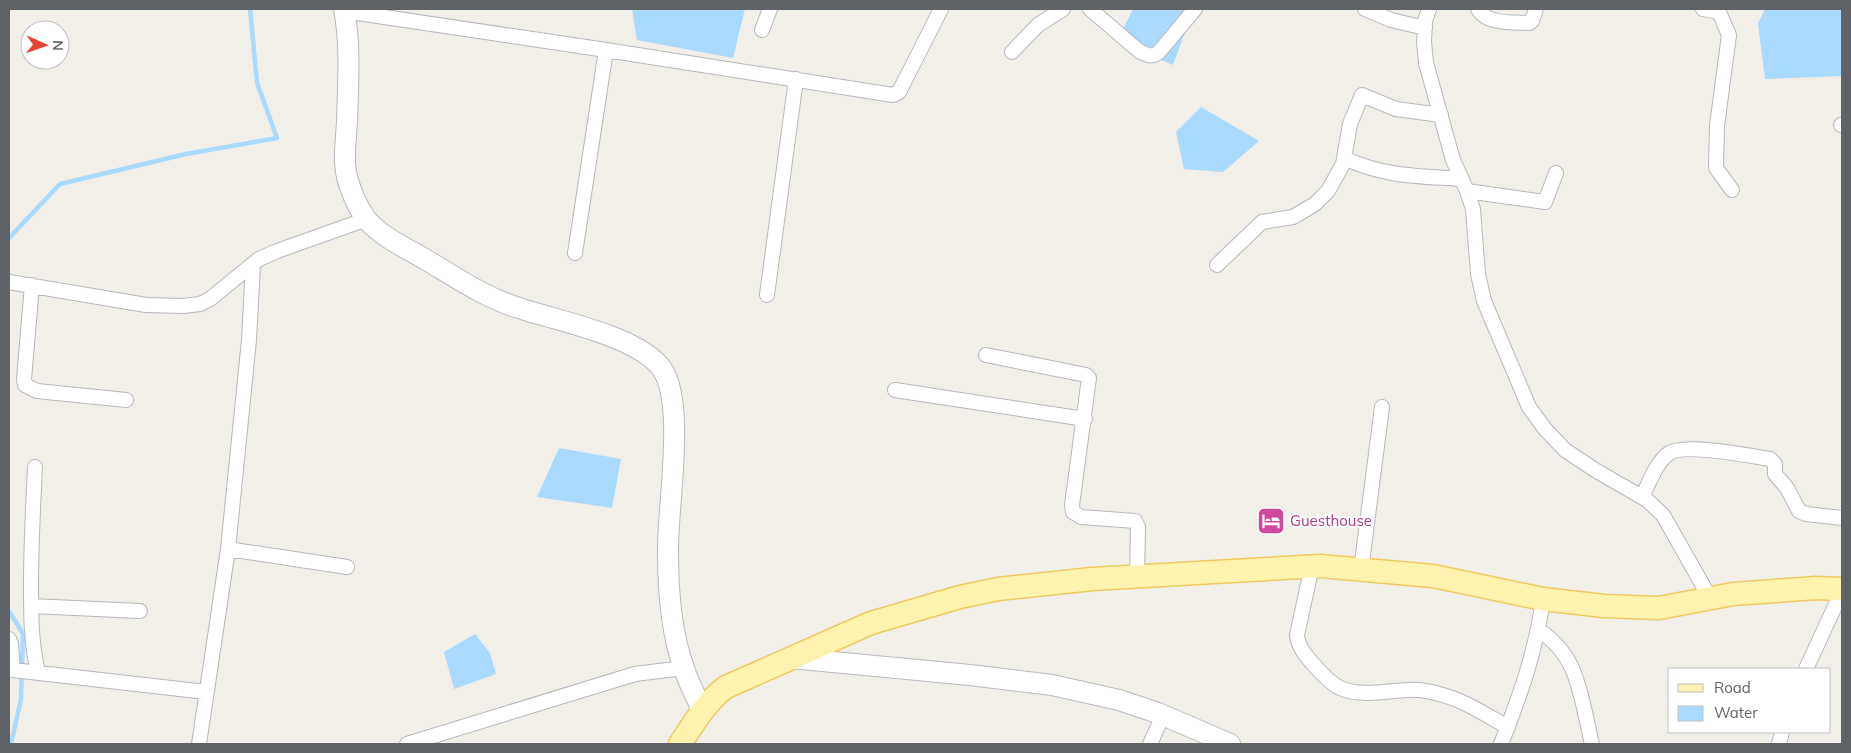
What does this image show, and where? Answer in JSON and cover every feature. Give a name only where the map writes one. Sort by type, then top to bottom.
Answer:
[{"type":"main road","points":[[344,10],[349,54],[345,159],[348,180],[354,198],[367,220],[384,235],[479,291],[516,308],[612,336],[651,357],[663,370],[670,386],[674,416],[668,552],[674,626],[684,668],[702,710]]},
{"type":"main road","points":[[686,742],[702,710],[714,696],[726,687],[871,623],[960,597],[998,589],[1092,579],[1312,566],[1433,576],[1543,599],[1604,606],[1659,608],[1733,594],[1816,588],[1842,590]]},
{"type":"main road","points":[[791,658],[970,675],[1052,685],[1119,700],[1163,715],[1230,744]]},
{"type":"street","points":[[762,30],[770,9]]},
{"type":"street","points":[[344,10],[893,95],[899,92],[941,9]]},
{"type":"street","points":[[1012,52],[1038,25],[1063,9]]},
{"type":"street","points":[[1090,9],[1148,56],[1156,55],[1195,9]]},
{"type":"street","points":[[1365,9],[1391,20],[1425,28]]},
{"type":"street","points":[[1429,9],[1424,42],[1426,63],[1453,160],[1473,209],[1478,274],[1484,301],[1529,407],[1545,429],[1565,450],[1642,497],[1663,515],[1710,598]]},
{"type":"street","points":[[1478,9],[1479,12],[1492,20],[1530,23],[1536,9]]},
{"type":"street","points":[[1703,9],[1719,12],[1728,35],[1717,126],[1716,168],[1732,190]]},
{"type":"street","points":[[576,253],[606,50]]},
{"type":"street","points":[[767,295],[796,79]]},
{"type":"street","points":[[1217,265],[1262,222],[1293,216],[1315,204],[1328,191],[1336,178],[1344,158],[1350,124],[1362,95],[1396,109],[1441,115]]},
{"type":"street","points":[[1344,158],[1379,172],[1464,185],[1545,202],[1556,173]]},
{"type":"street","points":[[9,282],[146,305],[183,306],[200,304],[210,299],[259,259],[367,220]]},
{"type":"street","points":[[199,744],[228,549],[249,340],[253,264]]},
{"type":"street","points":[[32,285],[24,379],[26,384],[37,391],[126,400]]},
{"type":"street","points":[[986,355],[1086,375],[1089,378],[1090,384],[1072,505],[1073,512],[1081,517],[1134,521],[1138,527],[1138,577]]},
{"type":"street","points":[[895,390],[1085,419]]},
{"type":"street","points":[[1361,570],[1382,407]]},
{"type":"street","points":[[1642,497],[1660,463],[1674,450],[1683,448],[1770,459],[1775,464],[1775,474],[1787,488],[1798,511],[1806,514],[1842,518]]},
{"type":"street","points":[[34,467],[31,606],[32,641],[36,672]]},
{"type":"street","points":[[228,549],[347,567]]},
{"type":"street","points":[[1312,566],[1297,635],[1298,642],[1303,651],[1328,679],[1340,688],[1363,693],[1422,690],[1440,694],[1456,699],[1508,727]]},
{"type":"street","points":[[1806,668],[1842,590]]},
{"type":"street","points":[[1501,744],[1521,692],[1539,630],[1543,599]]},
{"type":"street","points":[[31,606],[140,611]]},
{"type":"street","points":[[1539,630],[1568,657],[1579,688],[1592,744]]},
{"type":"street","points":[[9,639],[13,673],[36,672],[206,692]]},
{"type":"street","points":[[407,744],[635,674],[684,668]]},
{"type":"street","points":[[1150,744],[1163,715]]},
{"type":"water","points":[[632,9],[745,9],[733,58],[637,40]]},
{"type":"water","points":[[1133,9],[1181,9],[1190,18],[1173,65],[1144,52],[1123,29]]},
{"type":"water","points":[[1765,9],[1842,9],[1842,76],[1765,79],[1758,23]]},
{"type":"water","points":[[1201,107],[1259,141],[1223,172],[1184,169],[1176,132]]},
{"type":"water","points":[[559,448],[621,459],[612,508],[537,497]]},
{"type":"water","points":[[475,634],[490,653],[496,674],[454,689],[444,652]]},
{"type":"waterway","points":[[9,238],[60,184],[186,154],[277,138],[257,83],[250,9]]},
{"type":"waterway","points":[[9,611],[23,634],[21,699],[11,744]]},
{"type":"place","name":"Guesthouse","points":[[1271,521]]}]
